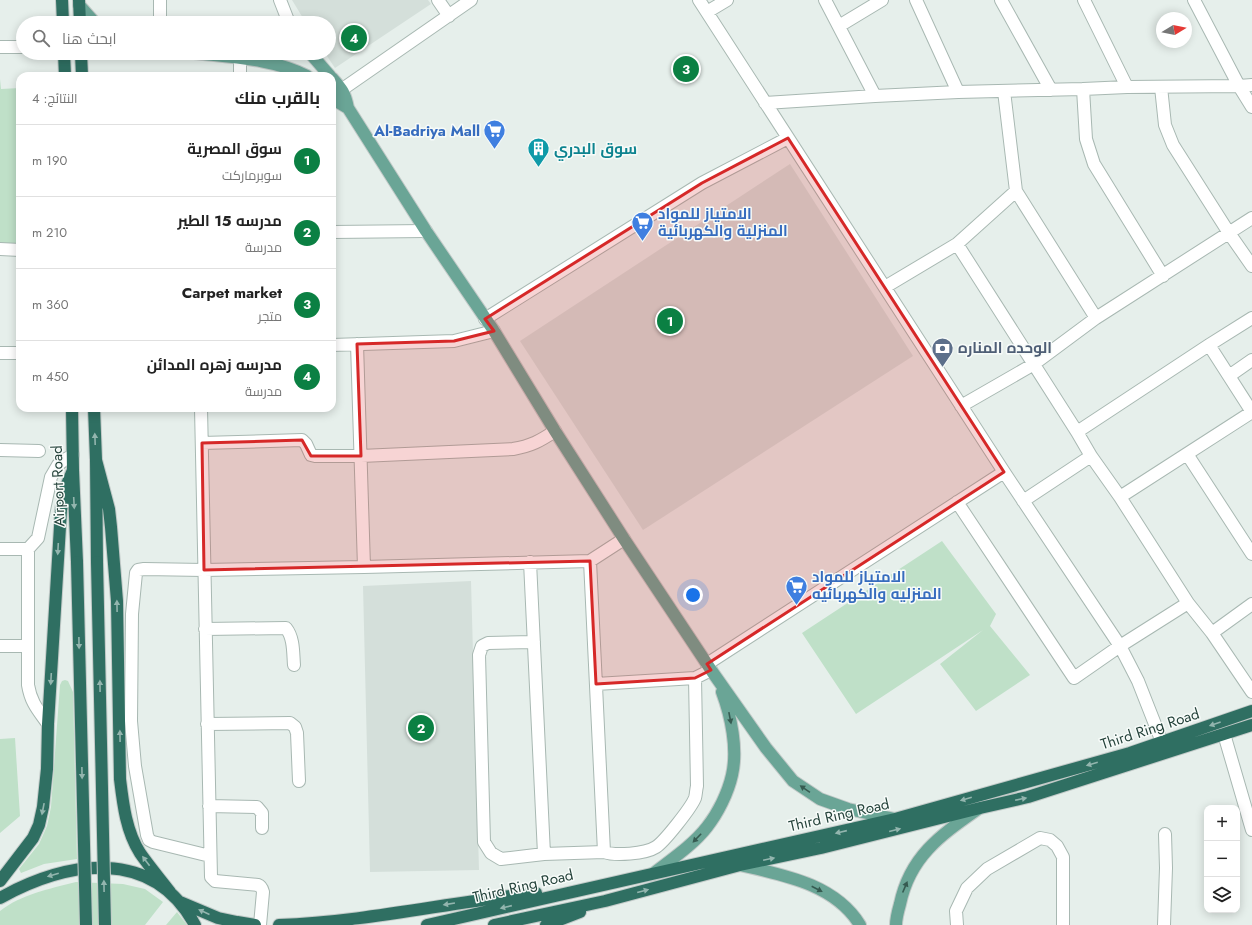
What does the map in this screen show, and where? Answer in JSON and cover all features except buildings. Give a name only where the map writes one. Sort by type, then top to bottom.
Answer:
[{"type":"highway","points":[[62,0],[62,16]]},
{"type":"highway","points":[[79,2],[80,16]]},
{"type":"highway","points":[[64,60],[65,72]]},
{"type":"highway","points":[[81,60],[82,72]]},
{"type":"highway","name":"Airport Road","points":[[72,412],[86,925]]},
{"type":"highway","points":[[94,412],[105,925]]},
{"type":"highway","points":[[96,460],[109,509],[112,527],[117,601],[120,779],[124,808],[130,832],[140,852],[184,908],[195,925]]},
{"type":"highway","points":[[0,881],[33,838],[39,825],[44,807],[61,510],[65,489],[73,470]]},
{"type":"highway","name":"Third Ring Road","points":[[427,925],[895,819],[1122,755],[1252,711]]},
{"type":"highway","name":"Third Ring Road","points":[[494,925],[605,901],[740,865],[821,848],[1028,797],[1252,725]]},
{"type":"highway","points":[[0,898],[34,881],[53,874],[77,869],[102,867],[139,874],[156,882],[170,892]]},
{"type":"highway","points":[[279,925],[363,918],[485,899],[585,888]]},
{"type":"highway","points":[[546,925],[605,901]]},
{"type":"highway","points":[[179,902],[218,918],[255,925]]},
{"type":"main road","points":[[79,2],[90,16]]},
{"type":"main road","points":[[247,60],[277,64],[299,72]]},
{"type":"main road","points":[[316,60],[327,72]]},
{"type":"main road","points":[[336,82],[343,89],[348,108],[426,231],[486,319],[624,539],[709,667],[766,748],[793,781],[820,798],[848,809],[895,819]]},
{"type":"main road","points":[[336,100],[348,108]]},
{"type":"main road","points":[[654,873],[690,845],[707,828],[718,810],[730,782],[734,760],[734,738],[729,713],[719,681]]},
{"type":"main road","points":[[896,925],[902,891],[915,865],[926,851],[947,831],[980,808]]},
{"type":"main road","points":[[740,865],[782,875],[803,882],[827,893],[843,905],[860,925]]},
{"type":"street","points":[[160,0],[160,16]]},
{"type":"street","points":[[280,0],[286,16]]},
{"type":"street","points":[[438,0],[449,16]]},
{"type":"street","points":[[336,93],[471,0]]},
{"type":"street","points":[[699,0],[886,287],[1004,472],[1120,646],[1138,681],[1162,742]]},
{"type":"street","points":[[707,12],[727,0]]},
{"type":"street","points":[[825,0],[875,96]]},
{"type":"street","points":[[839,26],[882,0]]},
{"type":"street","points":[[916,0],[958,92]]},
{"type":"street","points":[[1001,0],[1051,90]]},
{"type":"street","points":[[1084,0],[1128,87]]},
{"type":"street","points":[[1194,0],[1239,86],[1252,107]]},
{"type":"street","points":[[0,47],[16,47]]},
{"type":"street","points":[[240,60],[240,72]]},
{"type":"street","points":[[766,103],[958,92],[1252,85]]},
{"type":"street","points":[[1161,87],[1165,125],[1173,145],[1229,233],[1252,266]]},
{"type":"street","points":[[1083,89],[1086,139],[1094,164],[1163,276]]},
{"type":"street","points":[[1004,91],[1016,191],[1096,318]]},
{"type":"street","points":[[486,319],[702,183],[788,138]]},
{"type":"street","points":[[886,287],[957,244],[1016,191]]},
{"type":"street","points":[[961,406],[1034,364],[1096,318],[1252,218]]},
{"type":"street","points":[[336,232],[426,231]]},
{"type":"street","points":[[957,244],[1077,432],[1090,456],[1120,498],[1188,603],[1212,633],[1251,689]]},
{"type":"street","points":[[0,249],[16,250]]},
{"type":"street","points":[[1077,432],[1252,318]]},
{"type":"street","points":[[336,345],[454,340],[494,332]]},
{"type":"street","points":[[357,344],[364,567]]},
{"type":"street","points":[[1120,498],[1252,412],[1209,345]]},
{"type":"street","points":[[0,352],[16,353]]},
{"type":"street","points":[[1229,376],[1252,360]]},
{"type":"street","points":[[201,412],[210,856],[212,879],[215,881],[258,885],[262,888],[260,925]]},
{"type":"street","points":[[202,442],[302,440],[306,444],[311,455],[361,456],[513,449],[527,447],[555,431]]},
{"type":"street","points":[[0,450],[39,451]]},
{"type":"street","points":[[1187,454],[1252,554]]},
{"type":"street","points":[[48,724],[30,696],[28,685],[28,549],[38,538],[51,477],[58,465],[73,455]]},
{"type":"street","points":[[1023,501],[1090,456]]},
{"type":"street","points":[[596,684],[695,678],[709,667],[1004,472]]},
{"type":"street","points":[[957,502],[1074,678],[1120,646],[1188,603]]},
{"type":"street","points":[[210,856],[153,842],[149,840],[147,835],[135,766],[131,721],[132,614],[136,573],[138,570],[364,567],[590,561],[624,539]]},
{"type":"street","points":[[0,549],[28,549]]},
{"type":"street","points":[[590,561],[604,852]]},
{"type":"street","points":[[530,562],[544,854]]},
{"type":"street","points":[[1212,633],[1252,604]]},
{"type":"street","points":[[205,629],[286,628],[290,632],[292,638],[294,665]]},
{"type":"street","points":[[534,642],[488,643],[482,646],[479,655],[484,842],[491,853],[500,859],[544,854],[604,852],[619,855],[645,851],[656,847],[688,810],[695,798],[697,786],[695,678]]},
{"type":"street","points":[[0,646],[27,646]]},
{"type":"street","points":[[207,724],[290,723],[295,727],[297,733],[299,781]]},
{"type":"street","points":[[1224,734],[1252,830]]},
{"type":"street","points":[[209,806],[257,808],[262,813],[262,828]]},
{"type":"street","points":[[1164,925],[1166,868],[1165,834]]},
{"type":"street","points":[[957,925],[956,911],[967,888],[987,868],[1040,838],[1050,840],[1057,846],[1063,857],[1062,925]]},
{"type":"highlighted area","points":[[788,138],[1004,472],[707,664],[711,670],[695,678],[596,684],[590,561],[204,570],[202,443],[302,440],[311,456],[361,456],[357,344],[454,341],[494,331],[485,319],[702,183]]},
{"type":"shaded area","points":[[292,0],[428,0],[431,4],[335,68],[330,60],[336,60],[336,16],[302,16]]},
{"type":"shaded area","points":[[790,164],[913,356],[643,530],[520,341]]},
{"type":"shaded area","points":[[471,581],[479,870],[370,872],[363,586]]},
{"type":"green space","points":[[0,79],[1,89],[16,88],[16,248],[0,247]]},
{"type":"green space","points":[[942,541],[996,614],[990,626],[1030,675],[976,711],[940,664],[983,630],[856,714],[802,633]]},
{"type":"green space","points":[[62,681],[68,681],[73,692],[77,859],[44,864],[21,873],[19,869],[39,844],[47,826],[51,807],[60,685]]},
{"type":"green space","points":[[15,738],[20,816],[0,833],[0,739]]},
{"type":"green space","points":[[76,882],[123,884],[145,889],[163,902],[145,925],[0,925],[0,911],[8,905],[27,896]]},
{"type":"green space","points":[[177,912],[187,925],[166,925]]},
{"type":"place","name":"مدرسه زهره المدائن","points":[[354,38]]},
{"type":"place","name":"Carpet market","points":[[686,69]]},
{"type":"place","name":"Al-Badriya Mall","points":[[495,150]]},
{"type":"place","name":"سوق البدري","points":[[538,168]]},
{"type":"place","name":"الامتياز للمواد المنزلية والكهربائية","points":[[642,242]]},
{"type":"place","name":"سوق المصرية","points":[[670,321]]},
{"type":"place","name":"الوحده المناره","points":[[942,368]]},
{"type":"place","name":"الامتياز للمواد المنزليه والكهربائيه","points":[[796,606]]},
{"type":"place","name":"مدرسه 15 الطير","points":[[421,728]]}]
